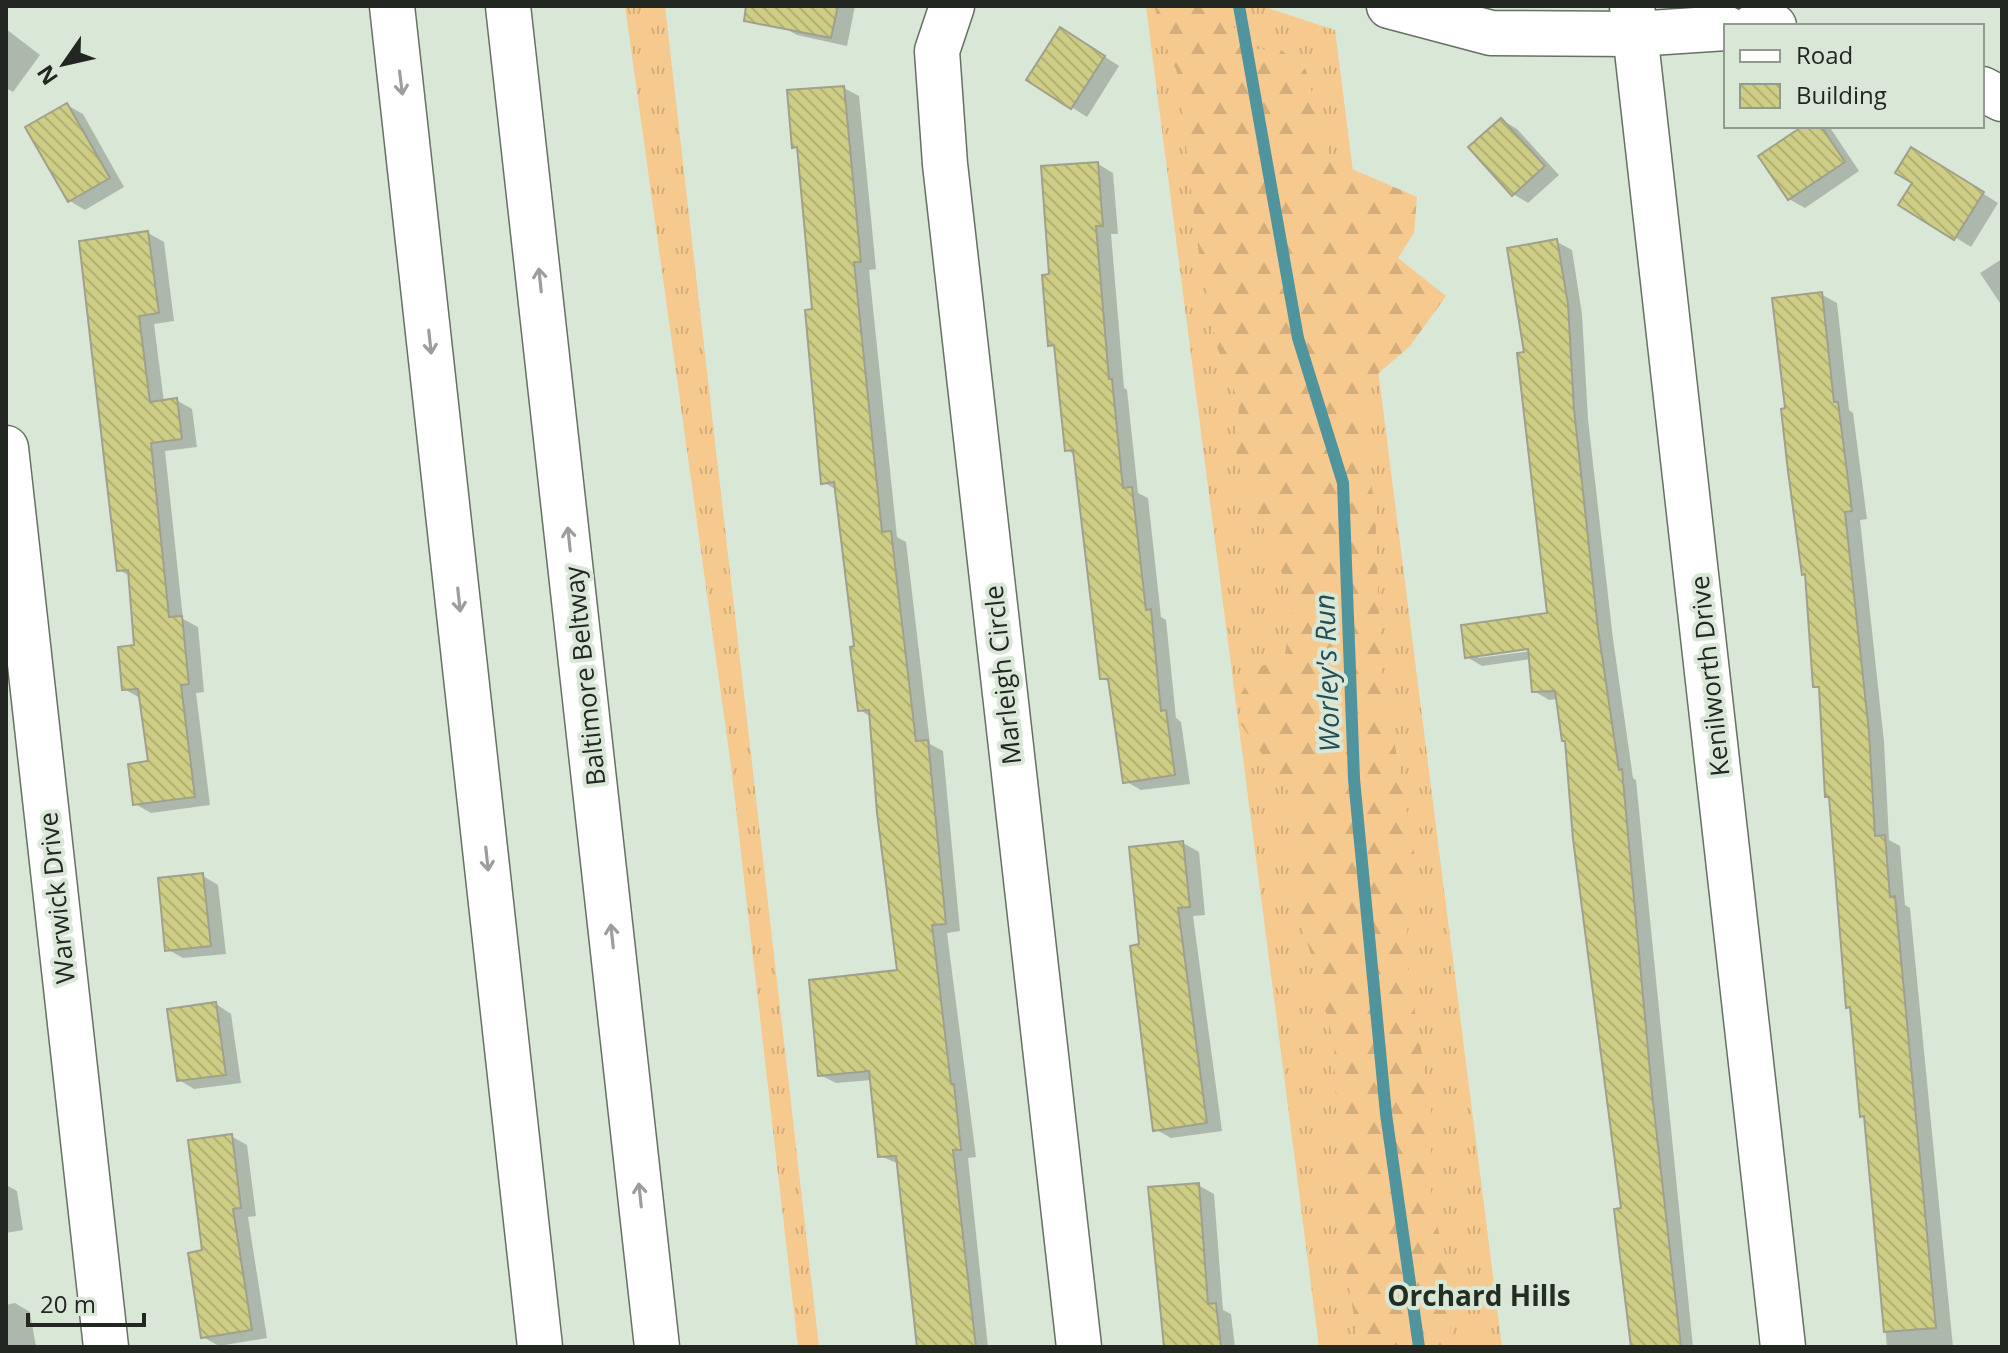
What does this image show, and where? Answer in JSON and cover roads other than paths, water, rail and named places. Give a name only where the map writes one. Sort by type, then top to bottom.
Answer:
[{"type":"main road","points":[[392,6],[540,1347]]},
{"type":"main road","name":"Baltimore Beltway","points":[[508,6],[657,1347]]},
{"type":"main road","name":"Marleigh Circle","points":[[952,6],[937,51],[945,164],[1079,1347]]},
{"type":"main road","points":[[1389,6],[1491,33],[1633,20],[1724,28]]},
{"type":"main road","name":"Kenilworth Drive","points":[[1633,20],[1783,1347]]},
{"type":"main road","points":[[1984,90],[2002,99]]},
{"type":"main road","name":"Warwick Drive","points":[[6,448],[106,1347]]},
{"type":"main road","points":[[649,1272],[680,1347]]},
{"type":"waterway","name":"Worley's Run","points":[[1239,6],[1298,338],[1343,483],[1354,779],[1386,1114],[1419,1347]]},
{"type":"district","name":"Orchard Hills","points":[[1479,1295]]}]
